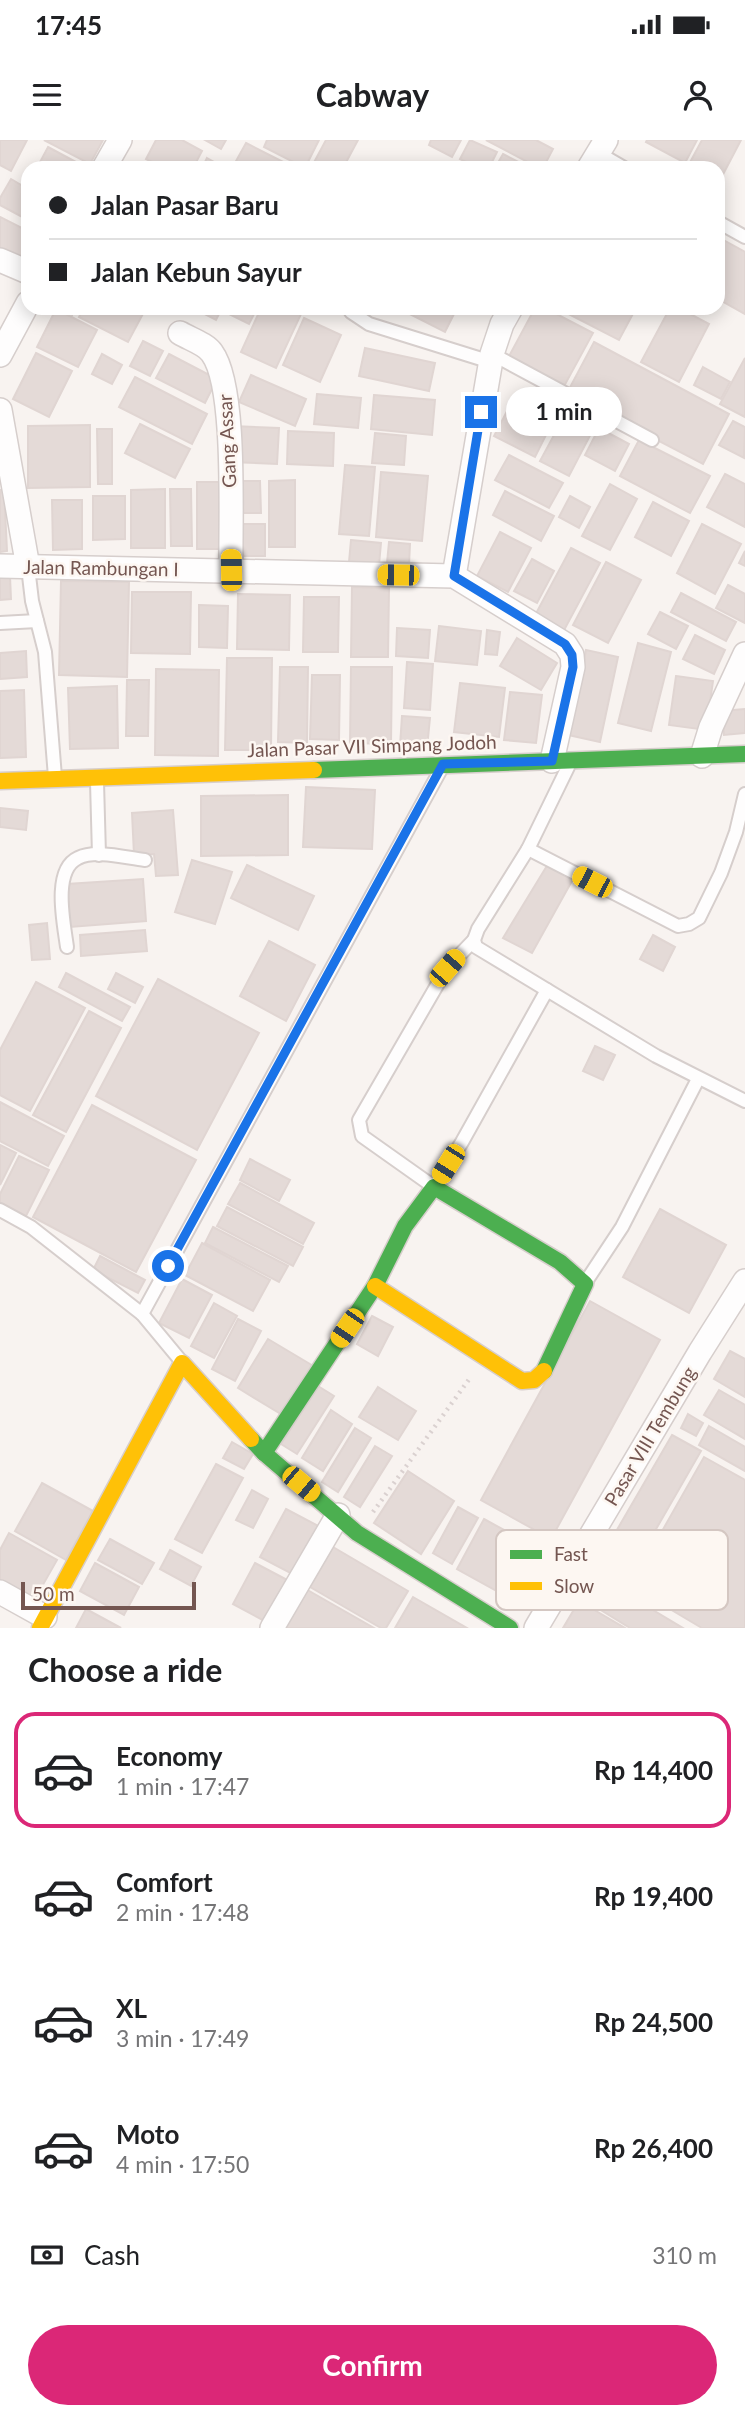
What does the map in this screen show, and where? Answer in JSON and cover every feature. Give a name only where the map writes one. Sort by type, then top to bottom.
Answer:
[{"type":"street","points":[[108,161],[120,140]]},
{"type":"street","points":[[0,260],[21,269]]},
{"type":"street","points":[[0,355],[22,315]]},
{"type":"street","points":[[454,576],[491,358],[506,315]]},
{"type":"street","name":"Gang Assar","points":[[180,333],[211,351],[222,373],[229,421],[231,570]]},
{"type":"street","points":[[0,410],[28,567]]},
{"type":"street","name":"Jalan Rambungan I","points":[[0,566],[454,576],[565,644],[572,655],[572,678],[561,761]]},
{"type":"street","points":[[702,756],[711,727],[745,654]]},
{"type":"street","name":"Jalan Pasar VII Simpang Jodoh","points":[[0,782],[97,776],[745,754]]},
{"type":"street","points":[[264,1453],[375,1286],[405,1226],[434,1186],[560,1262],[585,1284],[543,1373],[534,1380],[522,1381],[375,1286]]},
{"type":"street","name":"Pasar VIII Tembung","points":[[594,1530],[745,1281]]},
{"type":"street","points":[[0,1592],[43,1623],[182,1363],[264,1453],[357,1533],[510,1628]]},
{"type":"street","points":[[272,1628],[338,1515]]},
{"type":"street","name":"Pasar VIII Tembung","points":[[536,1628],[547,1610]]},
{"type":"lane","points":[[725,226],[745,237]]},
{"type":"lane","points":[[356,315],[369,324],[491,358],[652,440]]},
{"type":"lane","points":[[28,567],[32,601],[45,652],[55,778]]},
{"type":"lane","points":[[0,623],[37,621]]},
{"type":"lane","points":[[547,990],[462,1142],[434,1186],[362,1136],[359,1120],[447,968],[474,940],[528,849],[561,761]]},
{"type":"lane","points":[[142,1314],[443,764]]},
{"type":"lane","points":[[97,776],[99,855]]},
{"type":"lane","points":[[528,849],[678,926],[689,924],[699,918],[721,873],[736,832],[745,794]]},
{"type":"lane","points":[[67,947],[62,901],[67,867],[78,857],[99,855],[145,860]]},
{"type":"lane","points":[[474,940],[476,947],[482,952],[656,1056],[745,1101]]},
{"type":"lane","points":[[585,1284],[622,1227],[698,1079]]},
{"type":"lane","points":[[0,1210],[31,1227],[142,1314],[182,1363]]},
{"type":"path","points":[[357,1533],[485,1357]]},
{"type":"building","points":[[0,140],[27,140],[11,171],[0,165]]},
{"type":"building","points":[[44,140],[103,140],[92,161],[84,161]]},
{"type":"building","points":[[156,140],[182,140],[202,151],[197,161],[146,159]]},
{"type":"building","points":[[205,140],[226,140],[221,149]]},
{"type":"building","points":[[267,140],[319,140],[308,161],[291,161],[264,147]]},
{"type":"building","points":[[326,140],[358,140],[347,161],[315,161]]},
{"type":"building","points":[[431,140],[461,140],[452,157],[429,145]]},
{"type":"building","points":[[470,140],[497,152],[492,161],[460,159]]},
{"type":"building","points":[[486,140],[536,140],[553,149],[547,161],[526,161]]},
{"type":"building","points":[[647,140],[697,140],[686,161],[646,142]]},
{"type":"building","points":[[702,140],[741,140],[725,171],[725,161],[691,161]]},
{"type":"building","points":[[246,143],[281,161],[236,161]]},
{"type":"building","points":[[48,147],[74,161],[41,161]]},
{"type":"building","points":[[503,154],[516,161],[499,161]]},
{"type":"building","points":[[11,179],[21,185],[21,216],[0,205],[0,198]]},
{"type":"building","points":[[0,217],[21,228],[21,262],[0,251]]},
{"type":"building","points":[[725,241],[745,252],[745,314],[725,303]]},
{"type":"building","points":[[53,315],[68,315],[97,330],[78,367],[37,347]]},
{"type":"building","points":[[80,315],[142,315],[128,342],[79,317]]},
{"type":"building","points":[[231,315],[254,315],[249,324]]},
{"type":"building","points":[[258,315],[301,315],[276,368],[241,352]]},
{"type":"building","points":[[412,315],[454,315],[445,332]]},
{"type":"building","points":[[531,315],[558,315],[593,333],[562,390],[507,360]]},
{"type":"building","points":[[571,315],[632,315],[619,340]]},
{"type":"building","points":[[666,315],[692,315],[709,324],[679,382],[641,362]]},
{"type":"building","points":[[304,318],[341,335],[320,382],[283,365]]},
{"type":"building","points":[[143,341],[163,351],[150,376],[130,366]]},
{"type":"building","points":[[594,342],[729,414],[703,464],[567,393]]},
{"type":"building","points":[[365,348],[435,363],[429,391],[359,376]]},
{"type":"building","points":[[36,353],[72,371],[49,417],[13,399]]},
{"type":"building","points":[[102,354],[122,365],[112,384],[92,374]]},
{"type":"building","points":[[169,354],[217,379],[205,403],[156,378]]},
{"type":"building","points":[[745,358],[745,417],[720,404]]},
{"type":"building","points":[[703,367],[730,382],[721,399],[694,385]]},
{"type":"building","points":[[251,375],[306,399],[295,426],[239,402]]},
{"type":"building","points":[[135,377],[207,414],[192,444],[119,407]]},
{"type":"building","points":[[317,394],[361,398],[358,428],[314,424]]},
{"type":"building","points":[[374,395],[435,400],[432,435],[371,429]]},
{"type":"building","points":[[515,396],[555,417],[535,457],[494,436]]},
{"type":"building","points":[[567,411],[595,426],[569,476],[540,461]]},
{"type":"building","points":[[733,421],[745,427],[744,458],[719,445]]},
{"type":"building","points":[[140,424],[190,449],[175,478],[125,453]]},
{"type":"building","points":[[90,425],[90,487],[28,488],[28,426]]},
{"type":"building","points":[[232,426],[279,428],[277,464],[231,462]]},
{"type":"building","points":[[599,428],[629,444],[615,471],[585,455]]},
{"type":"building","points":[[97,429],[112,429],[112,484],[98,484]]},
{"type":"building","points":[[288,431],[334,433],[333,466],[287,464]]},
{"type":"building","points":[[375,433],[406,436],[404,465],[372,463]]},
{"type":"building","points":[[639,440],[710,476],[690,513],[620,476]]},
{"type":"building","points":[[509,455],[563,483],[549,508],[495,480]]},
{"type":"building","points":[[345,465],[375,467],[369,536],[339,534]]},
{"type":"building","points":[[381,472],[428,476],[422,541],[376,537]]},
{"type":"building","points":[[725,474],[745,484],[745,527],[707,507]]},
{"type":"building","points":[[295,480],[295,547],[269,547],[269,481]]},
{"type":"building","points":[[233,481],[260,481],[261,513],[233,513]]},
{"type":"building","points":[[197,482],[222,482],[223,549],[197,549]]},
{"type":"building","points":[[610,484],[637,499],[610,550],[582,536]]},
{"type":"building","points":[[165,489],[165,548],[131,548],[131,490]]},
{"type":"building","points":[[170,489],[191,489],[192,546],[171,546]]},
{"type":"building","points":[[0,490],[4,490],[7,551],[0,552]]},
{"type":"building","points":[[505,491],[554,516],[541,541],[493,515]]},
{"type":"building","points":[[93,496],[125,496],[125,539],[93,540]]},
{"type":"building","points":[[570,496],[590,507],[579,528],[559,517]]},
{"type":"building","points":[[52,500],[82,500],[82,549],[53,550]]},
{"type":"building","points":[[653,502],[689,521],[671,556],[635,537]]},
{"type":"building","points":[[232,524],[265,524],[265,556],[232,556]]},
{"type":"building","points":[[702,524],[741,544],[715,594],[677,573]]},
{"type":"building","points":[[500,532],[531,548],[508,592],[477,576]]},
{"type":"building","points":[[351,540],[381,543],[379,565],[349,562]]},
{"type":"building","points":[[389,542],[410,544],[409,565],[387,563]]},
{"type":"building","points":[[571,548],[600,563],[562,634],[533,619]]},
{"type":"building","points":[[745,551],[745,566],[739,563]]},
{"type":"building","points":[[532,559],[554,571],[537,603],[514,591]]},
{"type":"building","points":[[606,562],[641,580],[608,643],[573,625]]},
{"type":"building","points":[[10,576],[11,599],[0,600],[0,577]]},
{"type":"building","points":[[61,581],[129,582],[127,677],[59,675]]},
{"type":"building","points":[[728,585],[745,594],[745,623],[716,608]]},
{"type":"building","points":[[352,587],[389,588],[388,657],[351,657]]},
{"type":"building","points":[[132,592],[191,592],[190,654],[131,653]]},
{"type":"building","points":[[681,593],[736,622],[726,641],[671,612]]},
{"type":"building","points":[[238,594],[290,595],[289,650],[237,649]]},
{"type":"building","points":[[304,597],[339,597],[338,652],[303,652]]},
{"type":"building","points":[[199,605],[228,606],[227,648],[199,647]]},
{"type":"building","points":[[660,612],[688,626],[676,649],[648,634]]},
{"type":"building","points":[[439,626],[481,631],[477,665],[435,661]]},
{"type":"building","points":[[397,628],[430,630],[428,658],[396,656]]},
{"type":"building","points":[[487,630],[500,632],[497,655],[485,654]]},
{"type":"building","points":[[695,635],[725,650],[714,674],[683,659]]},
{"type":"building","points":[[517,638],[557,663],[541,690],[500,666]]},
{"type":"building","points":[[638,643],[671,652],[651,731],[618,723]]},
{"type":"building","points":[[586,650],[618,657],[600,742],[568,735]]},
{"type":"building","points":[[26,651],[27,677],[0,679],[0,653]]},
{"type":"building","points":[[227,658],[272,658],[271,750],[225,750]]},
{"type":"building","points":[[407,662],[433,664],[430,710],[404,708]]},
{"type":"building","points":[[280,667],[308,667],[307,743],[278,742]]},
{"type":"building","points":[[351,667],[392,667],[391,744],[350,743]]},
{"type":"building","points":[[156,669],[219,670],[218,756],[155,755]]},
{"type":"building","points":[[312,675],[340,675],[339,740],[310,739]]},
{"type":"building","points":[[676,676],[713,681],[706,730],[669,725]]},
{"type":"building","points":[[127,680],[149,680],[148,736],[126,736]]},
{"type":"building","points":[[460,683],[505,688],[499,737],[454,732]]},
{"type":"building","points":[[117,686],[118,748],[70,749],[68,688]]},
{"type":"building","points":[[24,690],[26,757],[0,758],[0,691]]},
{"type":"building","points":[[510,692],[542,695],[536,743],[504,740]]},
{"type":"building","points":[[745,709],[745,733],[724,735],[722,711]]},
{"type":"building","points":[[402,716],[430,718],[427,748],[400,746]]},
{"type":"building","points":[[306,787],[375,790],[372,849],[303,847]]},
{"type":"building","points":[[288,795],[288,855],[201,856],[201,796]]},
{"type":"building","points":[[0,808],[28,811],[26,830],[0,827]]},
{"type":"building","points":[[173,810],[178,875],[156,876],[154,854],[134,855],[132,813]]},
{"type":"building","points":[[192,860],[232,872],[215,924],[175,912]]},
{"type":"building","points":[[548,864],[573,879],[532,953],[503,938]]},
{"type":"building","points":[[247,865],[314,896],[298,930],[231,898]]},
{"type":"building","points":[[143,879],[146,921],[70,927],[67,884]]},
{"type":"building","points":[[47,923],[50,959],[32,960],[29,925]]},
{"type":"building","points":[[145,930],[147,951],[81,956],[80,935]]},
{"type":"building","points":[[653,935],[675,947],[663,971],[640,959]]},
{"type":"building","points":[[269,941],[315,965],[286,1021],[240,996]]},
{"type":"building","points":[[66,973],[130,1007],[122,1021],[59,987]]},
{"type":"building","points":[[116,973],[143,987],[135,1003],[108,989]]},
{"type":"building","points":[[158,979],[259,1033],[197,1150],[96,1096]]},
{"type":"building","points":[[36,982],[85,1008],[30,1111],[0,1095],[0,1050]]},
{"type":"building","points":[[89,1011],[121,1028],[66,1132],[33,1115]]},
{"type":"building","points":[[595,1046],[615,1055],[603,1080],[583,1071]]},
{"type":"building","points":[[0,1102],[64,1136],[48,1166],[0,1141]]},
{"type":"building","points":[[92,1105],[196,1160],[136,1272],[33,1217]]},
{"type":"building","points":[[0,1145],[16,1153],[0,1185]]},
{"type":"building","points":[[19,1156],[49,1170],[26,1216],[0,1203],[0,1194]]},
{"type":"building","points":[[250,1159],[290,1180],[279,1201],[240,1180]]},
{"type":"building","points":[[240,1183],[314,1223],[303,1244],[228,1204]]},
{"type":"building","points":[[227,1207],[303,1247],[293,1266],[217,1226]]},
{"type":"building","points":[[660,1209],[726,1245],[689,1313],[623,1277]]},
{"type":"building","points":[[213,1227],[288,1266],[279,1282],[205,1243]]},
{"type":"building","points":[[202,1243],[270,1280],[253,1311],[185,1275]]},
{"type":"building","points":[[100,1256],[145,1280],[138,1293],[93,1270]]},
{"type":"building","points":[[182,1279],[212,1295],[189,1338],[159,1323]]},
{"type":"building","points":[[590,1301],[660,1340],[556,1530],[535,1530],[481,1500]]},
{"type":"building","points":[[214,1303],[237,1316],[214,1358],[191,1346]]},
{"type":"building","points":[[372,1316],[393,1327],[378,1356],[357,1344]]},
{"type":"building","points":[[238,1319],[261,1331],[235,1381],[212,1369]]},
{"type":"building","points":[[268,1339],[315,1367],[284,1416],[238,1388]]},
{"type":"building","points":[[730,1351],[745,1359],[745,1397],[714,1379]]},
{"type":"building","points":[[318,1386],[334,1396],[297,1454],[281,1444]]},
{"type":"building","points":[[378,1387],[416,1411],[398,1440],[359,1417]]},
{"type":"building","points":[[719,1390],[745,1405],[745,1439],[704,1415]]},
{"type":"building","points":[[331,1410],[352,1424],[323,1471],[302,1458]]},
{"type":"building","points":[[688,1414],[703,1423],[696,1436],[681,1428]]},
{"type":"building","points":[[709,1426],[745,1447],[745,1471],[699,1445]]},
{"type":"building","points":[[355,1428],[371,1438],[338,1492],[322,1482]]},
{"type":"building","points":[[672,1435],[701,1451],[656,1530],[617,1530]]},
{"type":"building","points":[[232,1442],[253,1454],[244,1469],[223,1458]]},
{"type":"building","points":[[375,1446],[392,1456],[360,1507],[344,1497]]},
{"type":"building","points":[[704,1457],[745,1480],[745,1628],[702,1628],[672,1610],[728,1610],[728,1530],[663,1530]]},
{"type":"building","points":[[216,1464],[243,1478],[202,1553],[175,1539]]},
{"type":"building","points":[[408,1471],[454,1501],[421,1554],[374,1523]]},
{"type":"building","points":[[42,1483],[93,1511],[66,1560],[15,1531]]},
{"type":"building","points":[[252,1490],[268,1499],[253,1528],[236,1520]]},
{"type":"building","points":[[458,1507],[478,1518],[452,1564],[433,1553]]},
{"type":"building","points":[[286,1509],[324,1529],[298,1577],[260,1557]]},
{"type":"building","points":[[484,1519],[504,1530],[496,1530],[496,1591],[457,1569]]},
{"type":"building","points":[[9,1533],[57,1560],[32,1604],[0,1586],[0,1550]]},
{"type":"building","points":[[110,1539],[154,1563],[142,1584],[98,1560]]},
{"type":"building","points":[[333,1547],[408,1591],[386,1628],[381,1628],[310,1587]]},
{"type":"building","points":[[170,1550],[201,1567],[191,1586],[160,1569]]},
{"type":"building","points":[[95,1563],[139,1587],[124,1615],[80,1591]]},
{"type":"building","points":[[255,1563],[291,1582],[268,1623],[233,1604]]},
{"type":"building","points":[[304,1588],[374,1628],[280,1628]]},
{"type":"building","points":[[413,1597],[467,1628],[395,1628]]},
{"type":"building","points":[[86,1609],[121,1628],[76,1628]]},
{"type":"building","points":[[574,1610],[594,1610],[625,1628],[563,1628]]},
{"type":"building","points":[[601,1610],[653,1610],[683,1628],[630,1628]]},
{"type":"traffic: fast","points":[[314,770],[745,754]]},
{"type":"traffic: fast","points":[[264,1453],[375,1286],[405,1226],[434,1187],[560,1262],[585,1284],[544,1371]]},
{"type":"traffic: fast","points":[[251,1439],[357,1533],[510,1628]]},
{"type":"traffic: slow","points":[[0,781],[314,770]]},
{"type":"traffic: slow","points":[[375,1286],[522,1381],[534,1380],[544,1371]]},
{"type":"traffic: slow","points":[[40,1628],[182,1363],[251,1439]]},
{"type":"route","points":[[168,1266],[443,764],[552,761],[572,678],[572,655],[565,644],[454,576],[481,412]]}]
